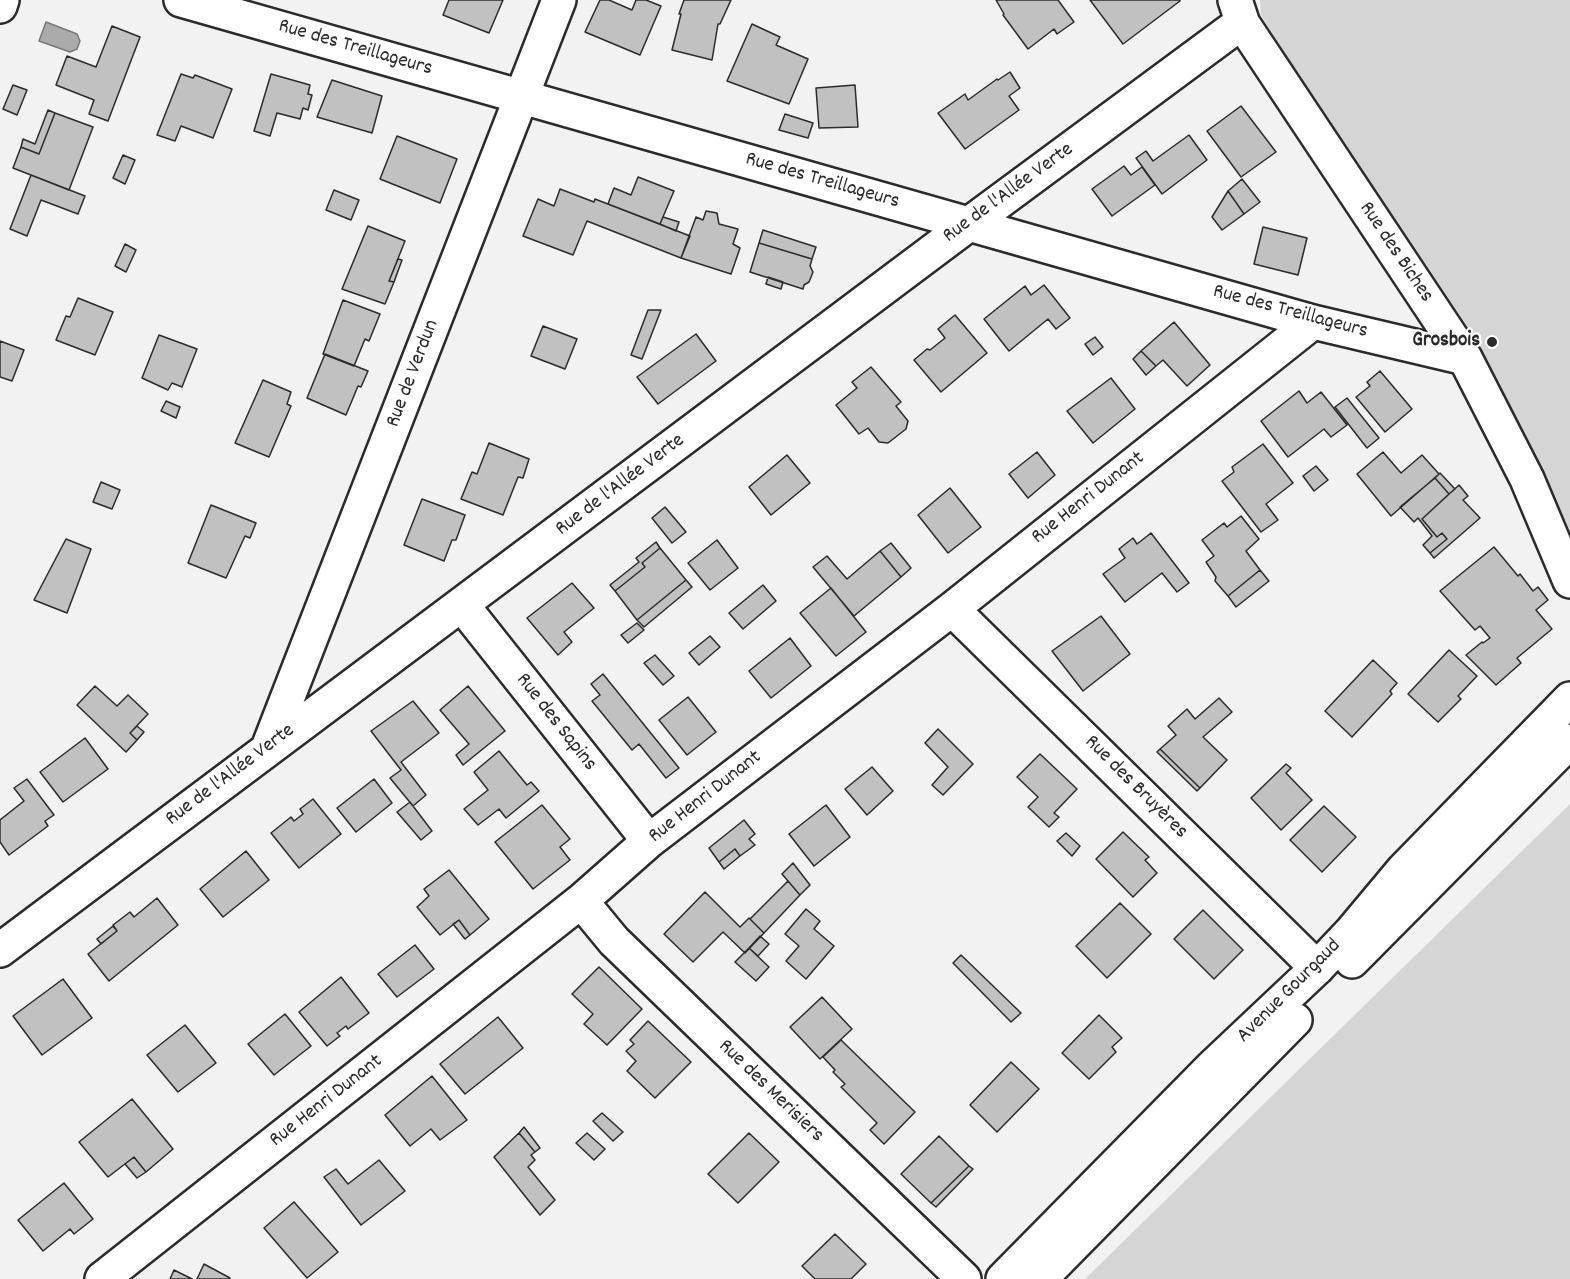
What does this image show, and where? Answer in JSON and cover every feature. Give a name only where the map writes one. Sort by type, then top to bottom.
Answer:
[{"type":"street","points":[[0,6],[2,0]]},
{"type":"street","name":"Rue des Treillageurs","points":[[181,0],[1313,321],[1465,358]]},
{"type":"street","name":"Rue de Verdun","points":[[268,748],[560,0]]},
{"type":"street","name":"Rue de l'Allée Verte","points":[[0,950],[1230,31],[1239,12]]},
{"type":"street","name":"Rue des Biches","points":[[1239,12],[1465,358],[1527,479],[1570,581]]},
{"type":"street","name":"Rue Henri Dunant","points":[[102,1279],[581,901],[649,842],[952,609],[1313,321]]},
{"type":"street","name":"Rue des Sapins","points":[[462,605],[649,842]]},
{"type":"street","name":"Rue des Bruyères","points":[[952,609],[1317,968]]},
{"type":"street","name":"Avenue Gourgaud","points":[[1003,1279],[1211,1068],[1317,968],[1352,931],[1403,870],[1570,699]]},
{"type":"street","name":"Avenue Gourgaud","points":[[1040,1279],[1570,741]]},
{"type":"street","name":"Rue des Merisiers","points":[[581,901],[614,941],[964,1279]]},
{"type":"shaded area","points":[[1260,0],[1570,0],[1570,533],[1481,358],[1372,193],[1261,15]]},
{"type":"shaded area","points":[[46,22],[77,34],[80,41],[77,49],[70,52],[39,41]]},
{"type":"shaded area","points":[[1570,804],[1570,1279],[1085,1279]]},
{"type":"building","points":[[449,0],[503,0],[489,33],[443,15]]},
{"type":"building","points":[[600,0],[609,0],[632,10],[636,0],[646,0],[661,6],[640,55],[585,32]]},
{"type":"building","points":[[684,0],[731,0],[718,24],[712,60],[672,50]]},
{"type":"building","points":[[996,0],[1058,0],[1074,22],[1057,34],[1054,29],[1028,49],[1003,15]]},
{"type":"building","points":[[1090,0],[1180,0],[1180,1],[1123,44]]},
{"type":"building","points":[[752,24],[780,37],[776,45],[808,59],[789,104],[727,81]]},
{"type":"building","points":[[112,26],[140,37],[108,121],[89,114],[94,100],[56,85],[67,56],[96,67]]},
{"type":"building","points":[[1010,72],[1020,88],[1009,96],[1019,110],[965,149],[938,113],[965,94],[968,100]]},
{"type":"building","points":[[181,74],[193,78],[195,75],[232,89],[213,138],[181,126],[175,141],[157,135]]},
{"type":"building","points":[[271,74],[310,85],[308,94],[312,95],[308,110],[303,108],[300,119],[277,113],[270,136],[254,131]]},
{"type":"building","points":[[332,80],[382,96],[372,133],[317,117]]},
{"type":"building","points":[[13,85],[27,90],[17,115],[3,109]]},
{"type":"building","points":[[855,85],[858,127],[819,128],[816,88]]},
{"type":"building","points":[[1241,106],[1276,152],[1241,177],[1207,131]]},
{"type":"building","points":[[48,110],[55,113],[39,154],[21,147],[23,139],[35,144]]},
{"type":"building","points":[[55,113],[93,127],[69,190],[13,168],[21,147],[39,154]]},
{"type":"building","points":[[785,114],[813,123],[808,138],[779,130]]},
{"type":"building","points":[[1189,135],[1207,160],[1162,194],[1136,158],[1146,151],[1153,161]]},
{"type":"building","points":[[397,136],[457,159],[440,203],[380,179]]},
{"type":"building","points":[[123,155],[135,160],[125,184],[113,178]]},
{"type":"building","points":[[1124,166],[1131,175],[1142,167],[1155,185],[1112,216],[1092,189]]},
{"type":"building","points":[[31,175],[85,196],[78,214],[41,200],[27,236],[10,229]]},
{"type":"building","points":[[638,177],[674,191],[660,224],[608,204],[614,188],[631,195]]},
{"type":"building","points":[[1242,179],[1260,202],[1244,214],[1228,191]]},
{"type":"building","points":[[560,189],[594,202],[595,199],[690,236],[681,258],[587,221],[573,255],[523,236],[538,199],[554,206]]},
{"type":"building","points":[[334,190],[359,200],[351,220],[326,210]]},
{"type":"building","points":[[1228,191],[1244,214],[1222,230],[1212,217]]},
{"type":"building","points":[[706,211],[717,213],[719,224],[738,229],[733,244],[740,248],[731,274],[681,258],[696,217],[703,220]]},
{"type":"building","points":[[663,217],[679,222],[676,231],[660,224]]},
{"type":"building","points":[[368,226],[405,241],[389,281],[394,282],[385,304],[342,289]]},
{"type":"building","points":[[1263,227],[1307,238],[1298,275],[1254,264]]},
{"type":"building","points":[[763,230],[816,247],[812,259],[759,243]]},
{"type":"building","points":[[759,243],[812,259],[810,266],[813,272],[803,289],[750,272]]},
{"type":"building","points":[[125,244],[136,250],[126,272],[115,266]]},
{"type":"building","points":[[398,259],[402,260],[394,282],[389,281]]},
{"type":"building","points":[[768,277],[783,282],[781,289],[766,284]]},
{"type":"building","points":[[1044,285],[1070,318],[1056,329],[1048,319],[1009,351],[984,319],[1025,286],[1031,295]]},
{"type":"building","points":[[78,298],[113,312],[95,355],[56,340],[66,316],[70,317]]},
{"type":"building","points":[[343,300],[380,314],[369,341],[365,339],[354,366],[323,354]]},
{"type":"building","points":[[648,310],[661,310],[642,359],[631,355]]},
{"type":"building","points":[[955,315],[987,353],[941,392],[914,360],[945,338],[938,329]]},
{"type":"building","points":[[1174,322],[1210,365],[1187,386],[1163,360],[1156,366],[1141,351]]},
{"type":"building","points":[[543,326],[577,339],[565,369],[531,356]]},
{"type":"building","points":[[696,334],[716,361],[658,404],[637,377]]},
{"type":"building","points":[[159,335],[197,349],[182,387],[172,383],[168,390],[142,378]]},
{"type":"building","points":[[1095,337],[1103,347],[1093,355],[1085,344]]},
{"type":"building","points":[[0,341],[24,350],[12,381],[0,377]]},
{"type":"building","points":[[1141,351],[1156,366],[1146,375],[1133,359]]},
{"type":"building","points":[[325,354],[368,371],[361,387],[358,386],[346,415],[307,398]]},
{"type":"building","points":[[871,367],[901,402],[896,406],[908,421],[906,429],[888,443],[879,442],[868,428],[859,434],[836,405],[857,388],[852,382]]},
{"type":"building","points":[[1380,371],[1412,409],[1385,432],[1356,397],[1370,386],[1367,382]]},
{"type":"building","points":[[1111,378],[1135,409],[1093,443],[1067,411]]},
{"type":"building","points":[[263,380],[291,392],[287,404],[291,406],[269,457],[235,443]]},
{"type":"building","points":[[1299,391],[1307,403],[1321,392],[1347,425],[1331,437],[1324,429],[1288,457],[1261,421]]},
{"type":"building","points":[[1347,398],[1379,438],[1367,448],[1335,407]]},
{"type":"building","points":[[166,401],[180,407],[176,418],[161,411]]},
{"type":"building","points":[[489,443],[529,459],[523,478],[518,477],[503,515],[461,499],[472,472],[477,474]]},
{"type":"building","points":[[1263,444],[1293,483],[1266,504],[1278,520],[1261,532],[1222,481],[1234,472],[1232,467]]},
{"type":"building","points":[[1037,452],[1055,475],[1028,498],[1009,474]]},
{"type":"building","points":[[1383,452],[1401,473],[1422,455],[1439,474],[1391,516],[1357,474]]},
{"type":"building","points":[[787,455],[810,483],[771,515],[749,487]]},
{"type":"building","points":[[1316,466],[1328,480],[1314,491],[1303,476]]},
{"type":"building","points":[[1440,473],[1455,489],[1449,494],[1435,478]]},
{"type":"building","points":[[1435,478],[1449,494],[1422,519],[1437,537],[1442,533],[1447,539],[1430,553],[1423,545],[1432,536],[1418,518],[1414,522],[1400,507]]},
{"type":"building","points":[[101,482],[120,490],[112,509],[93,502]]},
{"type":"building","points":[[1459,485],[1468,496],[1463,500],[1480,518],[1434,558],[1430,553],[1447,539],[1442,533],[1437,537],[1422,519]]},
{"type":"building","points":[[950,488],[981,527],[948,553],[918,515]]},
{"type":"building","points":[[422,499],[465,515],[456,540],[452,540],[444,561],[404,545]]},
{"type":"building","points":[[211,505],[256,523],[250,538],[245,536],[226,578],[188,563]]},
{"type":"building","points":[[665,507],[686,532],[672,543],[652,518]]},
{"type":"building","points":[[1241,516],[1259,539],[1246,551],[1260,570],[1228,596],[1215,581],[1216,577],[1206,562],[1214,556],[1202,540],[1224,523],[1227,527]]},
{"type":"building","points":[[1151,533],[1189,583],[1177,592],[1162,573],[1125,602],[1103,574],[1125,558],[1119,549],[1133,538],[1137,544]]},
{"type":"building","points":[[66,539],[91,549],[67,613],[34,600]]},
{"type":"building","points":[[717,540],[738,568],[710,590],[688,563]]},
{"type":"building","points":[[656,542],[660,548],[642,563],[645,567],[615,591],[610,585],[639,562],[636,558]]},
{"type":"building","points":[[891,543],[911,568],[901,577],[880,551]]},
{"type":"building","points":[[1494,547],[1533,591],[1538,587],[1548,600],[1536,610],[1552,629],[1517,658],[1521,663],[1496,685],[1466,655],[1490,638],[1480,626],[1475,630],[1440,591]]},
{"type":"building","points":[[660,548],[686,580],[637,620],[615,591],[645,567],[642,563]]},
{"type":"building","points":[[880,551],[901,577],[854,616],[813,567],[827,556],[847,579]]},
{"type":"building","points":[[1260,570],[1269,581],[1236,607],[1228,596]]},
{"type":"building","points":[[686,580],[692,587],[644,627],[637,620]]},
{"type":"building","points":[[572,583],[594,608],[564,632],[572,642],[558,655],[527,618]]},
{"type":"building","points":[[763,585],[776,601],[743,629],[729,613]]},
{"type":"building","points":[[831,588],[866,632],[836,656],[800,613]]},
{"type":"building","points":[[1101,616],[1130,654],[1083,691],[1052,651]]},
{"type":"building","points":[[637,623],[644,630],[628,643],[621,635]]},
{"type":"building","points":[[710,636],[720,647],[699,665],[689,653]]},
{"type":"building","points":[[790,638],[811,666],[771,698],[749,671]]},
{"type":"building","points":[[1449,650],[1477,676],[1458,696],[1461,699],[1438,722],[1408,694]]},
{"type":"building","points":[[655,655],[674,676],[663,685],[644,663]]},
{"type":"building","points":[[1373,660],[1397,683],[1390,691],[1392,694],[1352,737],[1325,711]]},
{"type":"building","points":[[603,674],[679,768],[666,778],[639,744],[632,750],[592,701],[600,695],[591,684]]},
{"type":"building","points":[[95,686],[117,706],[128,695],[148,714],[130,733],[137,740],[126,752],[77,705]]},
{"type":"building","points":[[468,686],[505,731],[463,765],[456,755],[469,744],[440,710]]},
{"type":"building","points":[[688,697],[716,732],[687,755],[659,720]]},
{"type":"building","points":[[1219,698],[1232,712],[1203,737],[1227,760],[1200,788],[1160,749],[1176,735],[1168,726],[1187,709],[1195,719]]},
{"type":"building","points":[[413,701],[439,733],[401,762],[426,795],[413,806],[390,778],[401,770],[371,731]]},
{"type":"building","points":[[137,726],[144,732],[137,740],[130,733]]},
{"type":"building","points":[[938,729],[973,764],[943,795],[932,785],[948,767],[925,743]]},
{"type":"building","points":[[85,738],[108,769],[63,802],[40,772]]},
{"type":"building","points":[[1160,749],[1200,788],[1197,791],[1157,752]]},
{"type":"building","points":[[499,751],[527,785],[531,782],[539,791],[506,818],[499,809],[478,825],[464,809],[488,790],[474,772]]},
{"type":"building","points":[[1040,754],[1077,789],[1054,813],[1059,817],[1049,827],[1028,807],[1038,797],[1017,777]]},
{"type":"building","points":[[1286,764],[1291,768],[1286,773],[1312,800],[1281,830],[1251,798]]},
{"type":"building","points":[[872,767],[893,791],[867,815],[845,789]]},
{"type":"building","points":[[27,779],[54,815],[45,821],[48,826],[9,855],[0,842],[0,820],[24,801],[14,788]]},
{"type":"building","points":[[374,779],[392,803],[356,832],[337,808]]},
{"type":"building","points":[[313,799],[341,834],[299,868],[271,833],[291,817],[294,821],[303,814],[300,809]]},
{"type":"building","points":[[410,802],[432,831],[421,840],[397,812]]},
{"type":"building","points":[[542,805],[570,839],[560,847],[570,860],[533,889],[495,842]]},
{"type":"building","points":[[826,805],[850,837],[814,866],[789,834]]},
{"type":"building","points":[[1324,806],[1356,837],[1322,872],[1290,840]]},
{"type":"building","points":[[744,820],[755,834],[749,839],[755,845],[740,856],[735,849],[719,862],[709,848]]},
{"type":"building","points":[[1123,832],[1149,857],[1145,860],[1157,873],[1133,897],[1096,859]]},
{"type":"building","points":[[1066,833],[1080,846],[1072,856],[1057,841]]},
{"type":"building","points":[[735,849],[740,856],[724,869],[719,862]]},
{"type":"building","points":[[246,851],[269,880],[223,917],[200,889]]},
{"type":"building","points":[[793,863],[810,885],[800,895],[782,874]]},
{"type":"building","points":[[449,870],[489,919],[470,935],[459,920],[440,935],[417,907],[429,896],[424,889]]},
{"type":"building","points":[[788,881],[800,895],[764,933],[750,919]]},
{"type":"building","points":[[705,892],[740,927],[749,918],[764,933],[745,953],[723,932],[693,962],[664,934]]},
{"type":"building","points":[[157,898],[178,925],[109,981],[88,954],[117,931],[113,925],[130,912],[134,917]]},
{"type":"building","points":[[1120,903],[1151,934],[1107,978],[1076,946]]},
{"type":"building","points":[[806,909],[820,921],[814,929],[834,946],[806,979],[786,961],[799,946],[785,934]]},
{"type":"building","points":[[1203,910],[1243,950],[1214,979],[1174,939]]},
{"type":"building","points":[[459,920],[470,935],[465,939],[453,924]]},
{"type":"building","points":[[113,926],[117,931],[101,944],[97,939]]},
{"type":"building","points":[[760,936],[769,944],[758,956],[749,948]]},
{"type":"building","points":[[415,945],[434,969],[397,997],[378,974]]},
{"type":"building","points":[[749,948],[769,967],[756,981],[735,962]]},
{"type":"building","points":[[961,955],[1021,1013],[1011,1022],[953,963]]},
{"type":"building","points":[[599,967],[642,1009],[607,1045],[584,1024],[593,1014],[572,994]]},
{"type":"building","points":[[341,977],[369,1013],[348,1029],[346,1026],[337,1033],[340,1036],[327,1046],[299,1012]]},
{"type":"building","points":[[63,979],[92,1018],[42,1055],[13,1016]]},
{"type":"building","points":[[822,997],[852,1029],[820,1059],[790,1027]]},
{"type":"building","points":[[285,1014],[311,1046],[274,1075],[248,1044]]},
{"type":"building","points":[[1099,1015],[1122,1038],[1112,1047],[1116,1052],[1089,1079],[1062,1053]]},
{"type":"building","points":[[498,1017],[523,1048],[465,1094],[440,1064]]},
{"type":"building","points":[[648,1021],[691,1062],[655,1098],[627,1071],[636,1061],[626,1051],[634,1044],[630,1040]]},
{"type":"building","points":[[185,1025],[216,1063],[178,1092],[147,1055]]},
{"type":"building","points":[[841,1040],[915,1112],[884,1144],[870,1130],[877,1123],[841,1087],[845,1084],[823,1057]]},
{"type":"building","points":[[1011,1062],[1039,1089],[997,1132],[970,1105]]},
{"type":"building","points":[[432,1076],[467,1120],[440,1140],[431,1129],[410,1146],[385,1115]]},
{"type":"building","points":[[132,1099],[173,1149],[146,1172],[134,1157],[108,1177],[79,1142]]},
{"type":"building","points":[[602,1113],[623,1132],[613,1141],[593,1121]]},
{"type":"building","points":[[524,1127],[540,1148],[535,1152],[519,1133]]},
{"type":"building","points":[[519,1133],[535,1152],[531,1155],[535,1160],[528,1167],[555,1200],[540,1215],[494,1157]]},
{"type":"building","points":[[587,1133],[605,1149],[594,1160],[576,1143]]},
{"type":"building","points":[[749,1133],[779,1162],[738,1203],[708,1174]]},
{"type":"building","points":[[939,1136],[969,1166],[931,1203],[901,1174]]},
{"type":"building","points":[[134,1157],[146,1172],[137,1178],[125,1164]]},
{"type":"building","points":[[379,1160],[405,1191],[361,1225],[324,1177],[336,1169],[348,1184]]},
{"type":"building","points":[[969,1166],[973,1169],[936,1207],[931,1203]]},
{"type":"building","points":[[64,1183],[93,1219],[74,1234],[70,1229],[43,1251],[18,1220]]},
{"type":"building","points":[[294,1202],[338,1252],[307,1278],[264,1228]]},
{"type":"building","points":[[835,1234],[866,1264],[851,1279],[815,1279],[802,1266]]},
{"type":"building","points":[[204,1264],[230,1278],[197,1279]]},
{"type":"building","points":[[174,1270],[192,1279],[170,1279]]},
{"type":"place","name":"Grosbois","points":[[1492,342]]}]
